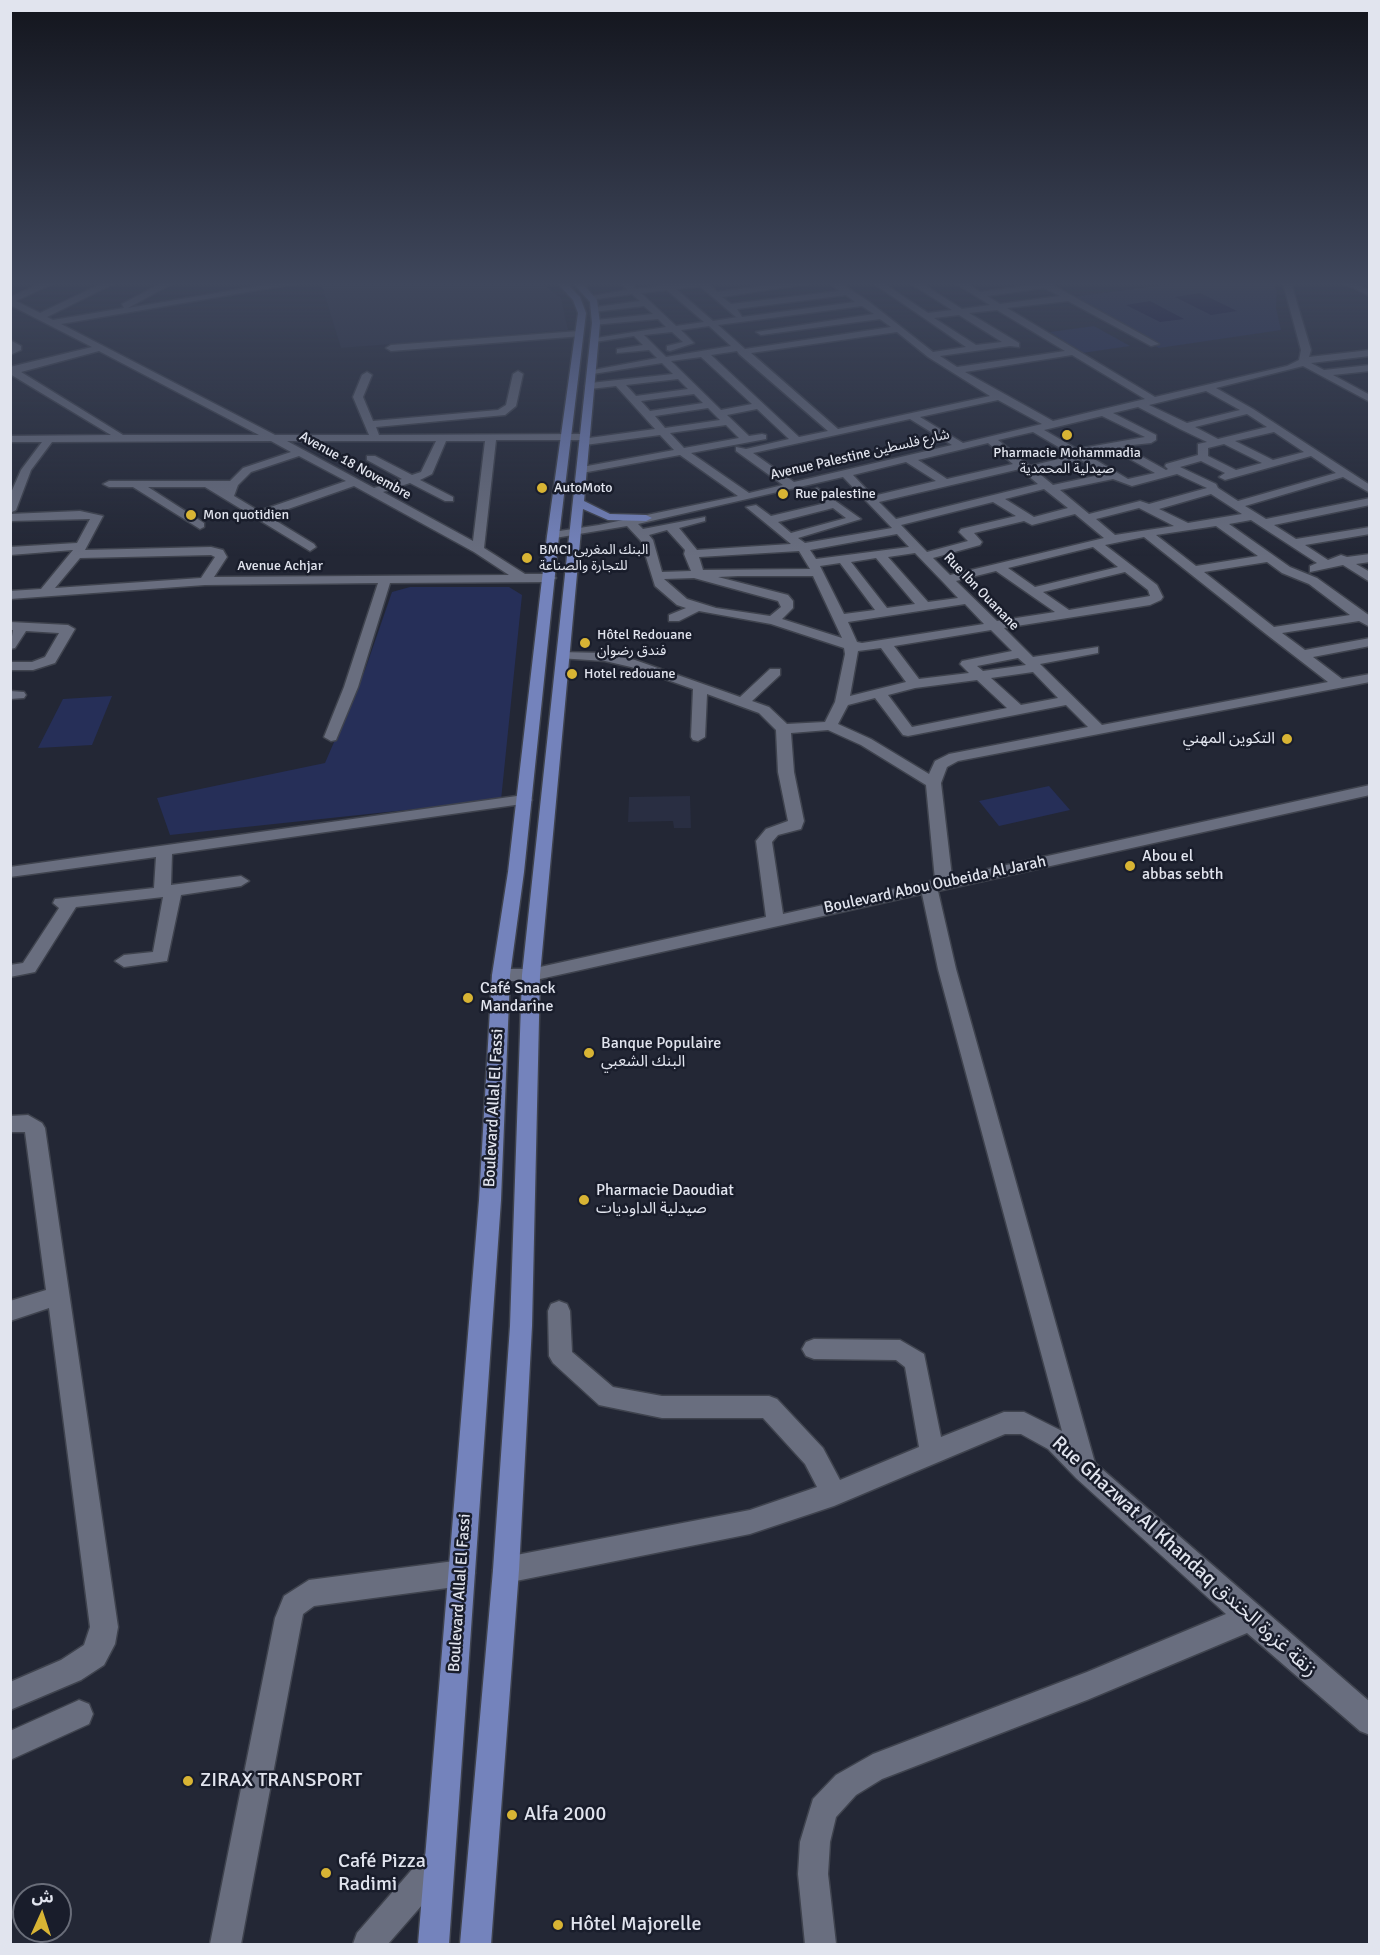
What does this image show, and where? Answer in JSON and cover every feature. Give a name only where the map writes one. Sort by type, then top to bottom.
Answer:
[{"type":"main road","name":"Boulevard Allal El Fassi","points":[[475,1944],[506,1570],[521,1326],[531,975],[562,655],[572,579],[563,535],[567,436],[574,374]]},
{"type":"main road","name":"Boulevard Allal El Fassi","points":[[433,1944],[489,1212],[501,975],[550,578],[563,535],[578,502],[592,374]]},
{"type":"main road","points":[[578,502],[608,517],[646,519]]},
{"type":"street","points":[[17,374],[111,430],[120,438]]},
{"type":"street","name":"Avenue 18 Novembre","points":[[151,374],[355,482],[477,549],[522,578]]},
{"type":"street","points":[[371,424],[403,423],[504,411],[511,406],[518,374]]},
{"type":"street","points":[[724,374],[759,406],[774,414],[792,437]]},
{"type":"street","points":[[768,374],[802,408],[836,432]]},
{"type":"street","points":[[963,374],[999,397],[1052,425]]},
{"type":"street","points":[[1111,374],[1155,401]]},
{"type":"street","name":"Avenue Palestine شارع فلسطين","points":[[563,535],[749,502],[792,486],[850,478],[908,459],[1142,405],[1256,374]]},
{"type":"street","points":[[1324,374],[1370,399]]},
{"type":"street","points":[[367,375],[358,397],[375,436]]},
{"type":"street","points":[[590,386],[680,376],[747,440]]},
{"type":"street","points":[[619,383],[681,451],[792,536],[815,568],[852,646],[842,702],[830,726]]},
{"type":"street","points":[[1208,388],[1249,411],[1370,490]]},
{"type":"street","points":[[634,399],[696,391]]},
{"type":"street","points":[[582,470],[730,442],[836,432],[999,397]]},
{"type":"street","points":[[1142,405],[1184,427],[1272,464]]},
{"type":"street","points":[[647,414],[759,406]]},
{"type":"street","points":[[1184,427],[1249,411]]},
{"type":"street","points":[[690,554],[831,545],[973,503],[985,489],[1025,468],[1112,444],[1151,440],[1152,437],[1106,413]]},
{"type":"street","points":[[380,416],[399,417],[403,423]]},
{"type":"street","points":[[911,416],[963,447]]},
{"type":"street","points":[[10,439],[567,436],[585,439],[662,432],[728,422]]},
{"type":"street","points":[[231,437],[243,423]]},
{"type":"street","points":[[208,438],[243,423]]},
{"type":"street","points":[[1035,429],[1111,476],[1127,482],[1178,470]]},
{"type":"street","points":[[1202,457],[1204,453],[1202,446],[1274,429]]},
{"type":"street","points":[[373,492],[428,473],[443,436]]},
{"type":"street","points":[[477,549],[491,436]]},
{"type":"street","points":[[745,452],[792,437]]},
{"type":"street","points":[[10,510],[26,470],[50,438]]},
{"type":"street","points":[[991,440],[1113,539]]},
{"type":"street","points":[[730,442],[792,486]]},
{"type":"street","points":[[1112,444],[1165,474]]},
{"type":"street","points":[[229,497],[233,484],[248,470],[300,452]]},
{"type":"street","points":[[1149,508],[1210,486],[1235,474],[1311,453]]},
{"type":"street","points":[[1235,474],[1202,457],[1170,466],[1210,486],[1326,564]]},
{"type":"street","points":[[371,458],[449,499]]},
{"type":"street","points":[[908,459],[922,466],[973,503]]},
{"type":"street","points":[[1252,469],[1336,508]]},
{"type":"street","points":[[1237,505],[1343,474]]},
{"type":"street","points":[[871,500],[944,483],[985,489],[1048,487],[1111,476]]},
{"type":"street","points":[[642,533],[749,502],[817,491],[850,478]]},
{"type":"street","name":"Rue Ibn Ouanane","points":[[850,478],[992,625],[1097,728]]},
{"type":"street","points":[[259,515],[355,482]]},
{"type":"street","points":[[1134,482],[1171,501]]},
{"type":"street","points":[[109,484],[233,484]]},
{"type":"street","points":[[207,484],[310,547]]},
{"type":"street","points":[[137,485],[200,525]]},
{"type":"street","points":[[985,489],[1032,520],[1076,510]]},
{"type":"street","points":[[792,536],[855,519],[817,491]]},
{"type":"street","points":[[1265,523],[1370,501]]},
{"type":"street","points":[[771,520],[835,504]]},
{"type":"street","points":[[1086,518],[1137,504],[1186,528]]},
{"type":"street","points":[[10,518],[97,516],[79,550],[45,591]]},
{"type":"street","points":[[947,579],[1113,539],[1254,516]]},
{"type":"street","points":[[657,576],[815,568],[843,559],[879,554],[922,552],[976,542],[965,532],[1026,517]]},
{"type":"street","points":[[629,522],[648,540],[659,583],[671,596],[698,607],[773,620],[852,646],[886,645],[992,625],[1150,601],[1157,597],[1153,588],[1095,543]]},
{"type":"street","points":[[1220,522],[1268,558],[1313,581],[1365,620]]},
{"type":"street","points":[[668,527],[674,529],[686,544],[698,574]]},
{"type":"street","points":[[1296,543],[1370,530]]},
{"type":"street","points":[[1147,534],[1339,684]]},
{"type":"street","points":[[1312,540],[1370,578]]},
{"type":"street","points":[[10,551],[211,551],[219,553],[221,557],[205,581]]},
{"type":"street","points":[[879,554],[924,606]]},
{"type":"street","points":[[1195,570],[1268,558]]},
{"type":"street","points":[[1313,581],[1311,573],[1326,564],[1370,558]]},
{"type":"street","points":[[843,559],[883,612]]},
{"type":"street","points":[[997,566],[1065,613]]},
{"type":"street","points":[[1033,591],[1127,568]]},
{"type":"street","points":[[698,574],[783,598],[787,601],[787,608],[773,620]]},
{"type":"street","name":"Avenue Achjar","points":[[10,596],[45,591],[205,581],[550,578]]},
{"type":"street","points":[[331,737],[351,687],[385,580]]},
{"type":"street","points":[[839,619],[968,600]]},
{"type":"street","points":[[674,618],[698,607]]},
{"type":"street","points":[[900,610],[927,638]]},
{"type":"street","points":[[1271,631],[1365,620]]},
{"type":"street","points":[[10,645],[16,626],[68,629],[50,660],[33,666],[10,666]]},
{"type":"street","points":[[1302,655],[1370,642]]},
{"type":"street","points":[[886,645],[915,684]]},
{"type":"street","points":[[1019,711],[967,666],[968,663],[1029,661],[1093,650]]},
{"type":"street","points":[[562,655],[621,660],[700,686],[764,710],[783,729],[786,772],[796,821],[795,826],[772,832],[766,836],[764,841],[775,920]]},
{"type":"street","points":[[842,702],[915,684],[957,677],[981,677],[1029,661]]},
{"type":"street","points":[[743,702],[775,672]]},
{"type":"street","points":[[1085,1470],[947,969],[937,885],[933,783],[940,764],[954,757],[1097,728],[1370,678]]},
{"type":"street","points":[[699,737],[700,686]]},
{"type":"street","points":[[879,693],[908,732],[1068,700]]},
{"type":"street","points":[[783,729],[830,726],[861,739],[933,783]]},
{"type":"street","name":"Boulevard Abou Oubeida Al Jarah","points":[[501,975],[531,975],[1370,790]]},
{"type":"street","points":[[10,872],[164,853],[524,801]]},
{"type":"street","points":[[124,961],[162,957],[168,891],[164,853]]},
{"type":"street","points":[[10,971],[29,968],[65,905],[242,881]]},
{"type":"street","points":[[10,1124],[28,1123],[34,1128],[104,1627],[101,1644],[94,1655],[71,1670],[10,1696]]},
{"type":"street","points":[[10,1311],[57,1296]]},
{"type":"street","points":[[559,1311],[561,1356],[607,1397],[662,1407],[769,1407],[814,1456],[834,1494]]},
{"type":"street","points":[[814,1349],[900,1350],[916,1361],[932,1453]]},
{"type":"street","name":"Rue Ghazwat Al Khandaq زنقة غزوة الخندق","points":[[506,1570],[750,1522],[834,1494],[1004,1423],[1024,1423],[1057,1441],[1085,1470],[1250,1618],[1370,1720]]},
{"type":"street","points":[[225,1944],[288,1618],[293,1605],[309,1593],[462,1573]]},
{"type":"street","points":[[820,1944],[813,1874],[815,1842],[823,1809],[846,1785],[873,1768],[1087,1686],[1250,1618]]},
{"type":"street","points":[[10,1746],[79,1714]]},
{"type":"street","points":[[368,1944],[439,1863]]},
{"type":"shaded area","points":[[410,587],[509,587],[522,595],[501,800],[170,835],[157,798],[325,763],[365,670],[392,592]]},
{"type":"shaded area","points":[[112,696],[92,745],[38,748],[63,699]]},
{"type":"shaded area","points":[[1049,786],[1070,810],[999,826],[979,801]]},
{"type":"shaded area","points":[[690,796],[691,828],[674,828],[673,821],[628,822],[629,797]]},
{"type":"place","name":"Pharmacie Mohammadia صيدلية المحمدية","points":[[1067,435]]},
{"type":"place","name":"AutoMoto","points":[[542,488]]},
{"type":"place","name":"Rue palestine","points":[[783,494]]},
{"type":"place","name":"Mon quotidien","points":[[191,515]]},
{"type":"place","name":"BMCI البنك المغربي للتجارة والصناعة","points":[[527,558]]},
{"type":"place","name":"Hôtel Redouane فندق رضوان","points":[[585,643]]},
{"type":"place","name":"Hotel redouane","points":[[572,674]]},
{"type":"place","name":"التكوين المهني","points":[[1287,739]]},
{"type":"place","name":"Abou el abbas sebth","points":[[1130,866]]},
{"type":"place","name":"Café Snack Mandarine","points":[[468,998]]},
{"type":"place","name":"Banque Populaire البنك الشعبي","points":[[589,1053]]},
{"type":"place","name":"Pharmacie Daoudiat صيدلية الداوديات","points":[[584,1200]]},
{"type":"place","name":"ZIRAX TRANSPORT","points":[[188,1781]]},
{"type":"place","name":"Alfa 2000","points":[[512,1815]]},
{"type":"place","name":"Café Pizza Radimi","points":[[326,1873]]},
{"type":"place","name":"Hôtel Majorelle","points":[[558,1925]]}]
